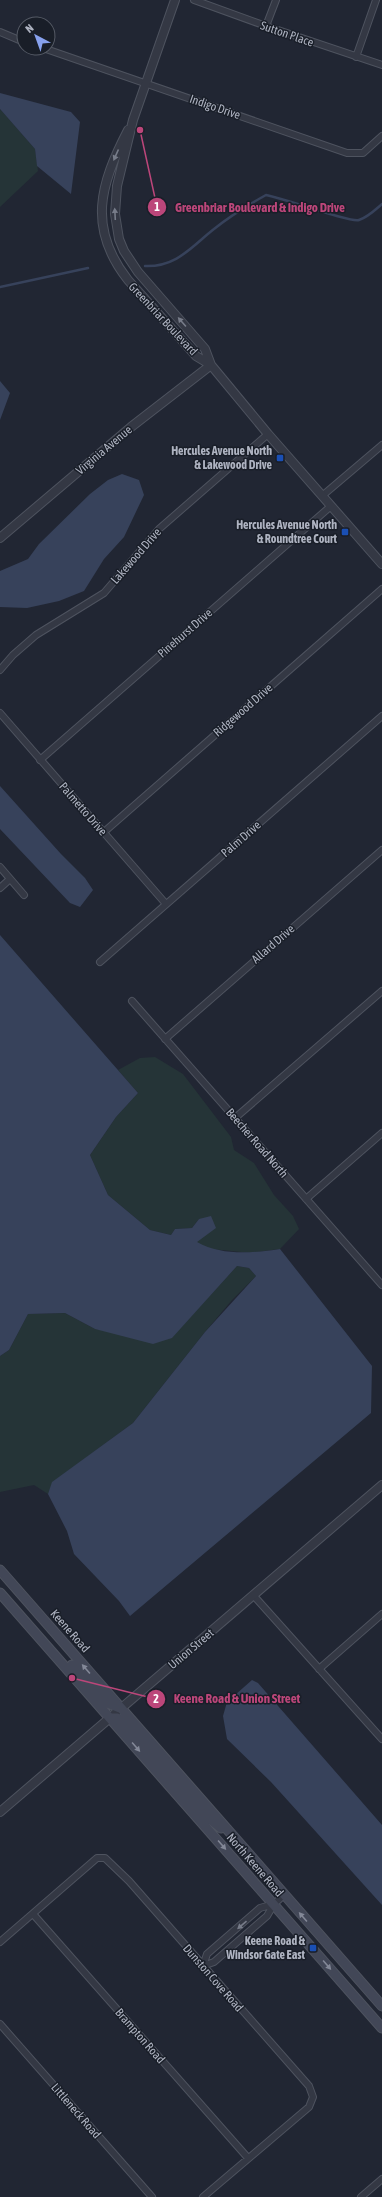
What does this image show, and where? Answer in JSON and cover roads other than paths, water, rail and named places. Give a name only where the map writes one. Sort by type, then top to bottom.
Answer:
[{"type":"main road","name":"Keene Road","points":[[0,1570],[122,1708]]},
{"type":"main road","points":[[0,1593],[110,1718],[117,1718],[128,1726],[210,1819],[238,1841]]},
{"type":"main road","points":[[19,1615],[49,1639],[103,1700],[114,1707],[122,1708]]},
{"type":"main road","name":"North Keene Road","points":[[122,1708],[382,2006]]},
{"type":"main road","name":"North Keene Road","points":[[110,1718],[382,2028]]},
{"type":"street","name":"Greenbriar Boulevard","points":[[175,0],[133,120],[115,200],[115,214],[119,239],[124,251],[138,272],[205,349],[211,365]]},
{"type":"street","name":"Sutton Place","points":[[194,0],[356,57],[382,64]]},
{"type":"street","points":[[266,26],[276,0]]},
{"type":"street","points":[[356,57],[376,0]]},
{"type":"street","points":[[0,32],[16,39]]},
{"type":"street","name":"Indigo Drive","points":[[56,52],[146,82],[347,153],[363,152],[382,136]]},
{"type":"street","name":"Greenbriar Boulevard","points":[[133,120],[116,154],[103,191],[101,214],[104,236],[112,257],[128,280],[196,356],[211,365]]},
{"type":"street","points":[[211,365],[268,434],[382,564]]},
{"type":"street","name":"Virginia Avenue","points":[[0,538],[130,427],[211,365]]},
{"type":"street","name":"Lakewood Drive","points":[[0,670],[13,655],[36,635],[104,593],[159,529],[268,434]]},
{"type":"street","points":[[322,496],[382,445]]},
{"type":"street","name":"Pinehurst Drive","points":[[40,760],[330,506]]},
{"type":"street","name":"Ridgewood Drive","points":[[104,832],[382,589]]},
{"type":"street","name":"Palmetto Drive","points":[[0,713],[166,904]]},
{"type":"street","name":"Palm Drive","points":[[100,962],[382,716]]},
{"type":"street","name":"Allard Drive","points":[[165,1039],[382,850]]},
{"type":"street","points":[[0,867],[24,895]]},
{"type":"street","points":[[0,888],[10,879]]},
{"type":"street","points":[[235,1118],[382,991]]},
{"type":"street","name":"Beecher Road North","points":[[132,1001],[382,1285]]},
{"type":"street","points":[[306,1199],[382,1132]]},
{"type":"street","name":"Union Street","points":[[0,1812],[382,1485]]},
{"type":"street","points":[[254,1596],[382,1739]]},
{"type":"street","points":[[319,1669],[382,1614]]},
{"type":"street","name":"Dunston Cove Road","points":[[33,1914],[97,1858],[105,1858],[110,1860],[309,2086],[313,2097],[309,2106],[248,2158]]},
{"type":"street","points":[[203,1966],[214,1962],[267,1916],[274,1904],[284,1895]]},
{"type":"street","points":[[203,1966],[207,1954],[260,1908],[274,1904]]},
{"type":"street","points":[[0,1942],[33,1914]]},
{"type":"street","name":"Brampton Road","points":[[33,1914],[248,2158]]},
{"type":"street","name":"Littleneck Road","points":[[0,2024],[152,2197]]},
{"type":"street","points":[[203,2197],[248,2158]]},
{"type":"street","points":[[361,2197],[382,2179]]},
{"type":"water","points":[[0,93],[71,112],[80,122],[71,194],[37,166],[35,149],[0,109]]},
{"type":"water","points":[[0,381],[10,393],[0,420]]},
{"type":"water","points":[[122,474],[139,480],[144,495],[124,537],[104,559],[84,591],[59,601],[27,608],[0,607],[0,571],[28,559],[39,544],[90,494],[108,480]]},
{"type":"water","points":[[0,786],[61,854],[85,878],[93,890],[80,907],[70,903],[0,829]]},
{"type":"water","points":[[0,935],[138,1093],[116,1117],[90,1155],[108,1195],[150,1230],[171,1235],[175,1229],[192,1228],[199,1219],[211,1216],[216,1228],[197,1242],[217,1250],[238,1252],[259,1252],[280,1249],[372,1366],[371,1413],[130,1616],[119,1601],[74,1554],[67,1531],[48,1494],[52,1482],[133,1423],[205,1332],[256,1276],[249,1268],[237,1266],[172,1338],[153,1344],[95,1329],[65,1313],[28,1314],[9,1350],[0,1356]]},
{"type":"water","points":[[252,1680],[258,1683],[382,1825],[382,1905],[271,1782],[227,1739],[223,1716],[227,1702]]},
{"type":"waterway","points":[[145,266],[166,263],[183,255],[226,220],[266,195],[353,220],[359,220],[365,217],[382,204]]},
{"type":"waterway","points":[[0,287],[88,268]]},
{"type":"place","name":"Greenbriar Boulevard & Indigo Drive","points":[[140,130]]},
{"type":"place","name":"Hercules Avenue North & Lakewood Drive","points":[[280,458]]},
{"type":"place","name":"Hercules Avenue North & Roundtree Court","points":[[345,532]]},
{"type":"place","name":"Keene Road & Union Street","points":[[72,1678]]},
{"type":"place","name":"Keene Road & Windsor Gate East","points":[[313,1948]]}]
